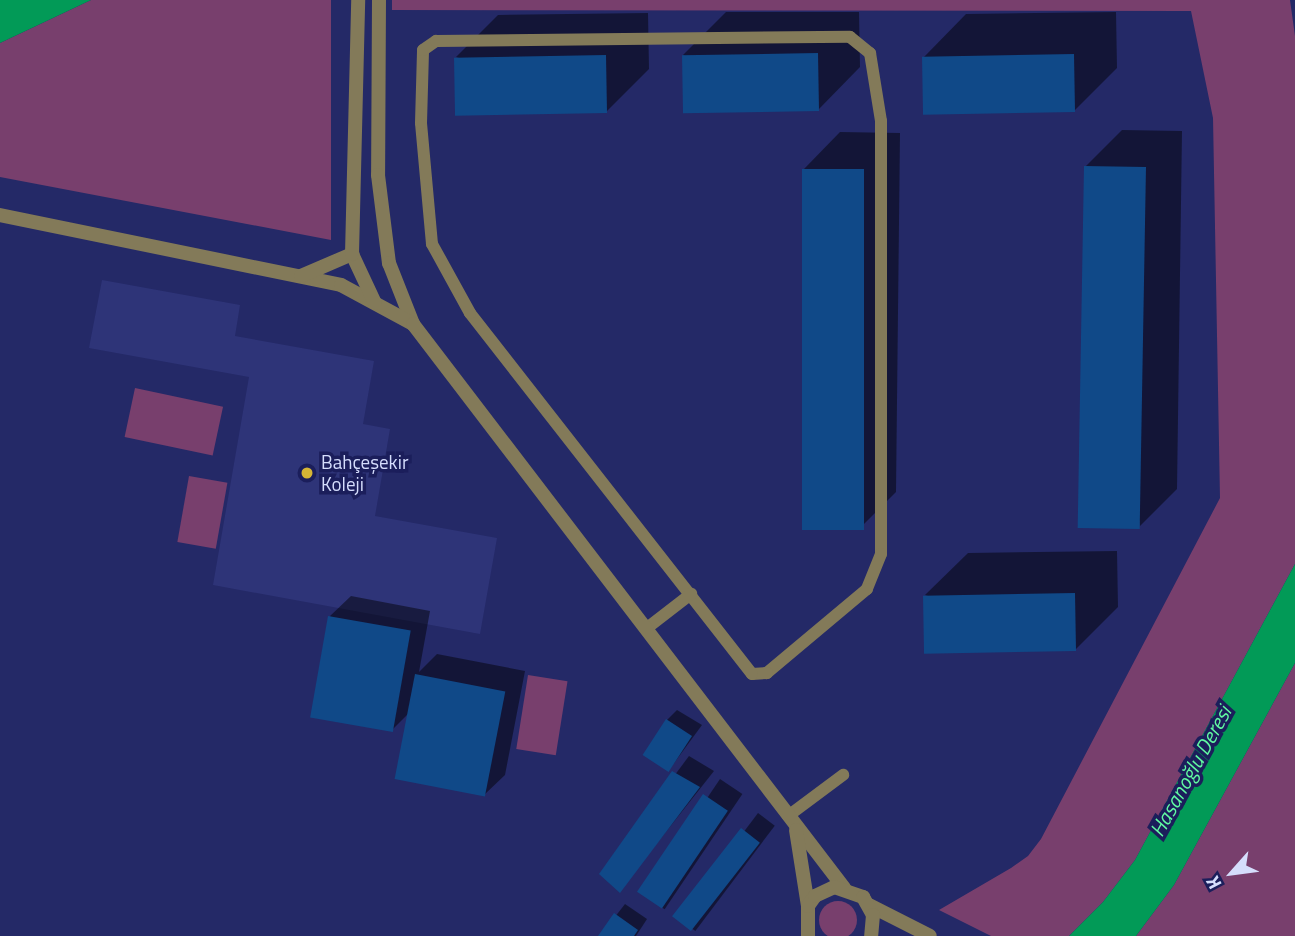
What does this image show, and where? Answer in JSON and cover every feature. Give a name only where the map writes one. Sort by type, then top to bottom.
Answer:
[{"type":"street","points":[[358,0],[352,254],[374,303]]},
{"type":"street","points":[[379,0],[378,175],[389,263],[413,324],[647,628],[796,829],[845,888],[869,905],[930,936]]},
{"type":"street","points":[[0,215],[341,285],[413,324]]},
{"type":"street","points":[[301,276],[352,254]]},
{"type":"street","points":[[796,829],[808,906],[805,934]]},
{"type":"street","points":[[808,906],[824,891],[845,888]]},
{"type":"street","points":[[869,905],[874,925],[871,936]]},
{"type":"lane","points":[[850,37],[870,53],[881,121],[881,554],[867,589],[767,673],[752,674],[691,594],[470,313],[432,244],[421,123],[424,50],[436,41],[850,37]]},
{"type":"lane","points":[[647,628],[691,594]]},
{"type":"lane","points":[[788,816],[843,775]]},
{"type":"shaded area","points":[[91,0],[331,0],[331,240],[0,177],[0,43]]},
{"type":"shaded area","points":[[392,0],[1290,0],[1295,36],[1295,564],[1135,860],[1103,902],[1069,936],[991,936],[939,910],[1011,868],[1028,856],[1041,839],[1220,498],[1213,118],[1191,11],[392,10]]},
{"type":"shaded area","name":"Bahçeşekir Koleji","points":[[102,280],[240,305],[235,336],[374,361],[363,424],[390,429],[375,516],[497,538],[480,634],[213,585],[249,377],[89,348]]},
{"type":"shaded area","points":[[135,388],[223,407],[213,456],[125,437]]},
{"type":"shaded area","points":[[189,476],[227,483],[216,549],[177,542]]},
{"type":"shaded area","points":[[1295,663],[1295,936],[1136,936],[1174,885]]},
{"type":"shaded area","points":[[528,675],[568,681],[556,755],[516,749]]},
{"type":"shaded area","points":[[838,901],[851,907],[857,920],[851,933],[838,939],[825,933],[819,920],[825,907]]},
{"type":"water","points":[[0,0],[91,0],[0,43]]},
{"type":"water","name":"Hasanoğlu Deresi","points":[[1295,564],[1295,663],[1174,885],[1136,936],[1069,936],[1103,902],[1135,860]]},
{"type":"building","points":[[818,53],[819,111],[683,113],[682,55]]},
{"type":"building","points":[[1074,54],[1075,112],[923,115],[922,57]]},
{"type":"building","points":[[606,55],[607,113],[455,116],[454,58]]},
{"type":"building","points":[[1084,166],[1146,167],[1140,529],[1078,528]]},
{"type":"building","points":[[802,169],[864,169],[864,530],[802,530]]},
{"type":"building","points":[[1075,593],[1076,651],[924,654],[923,596]]},
{"type":"building","points":[[328,616],[411,631],[393,732],[310,717]]},
{"type":"building","points":[[415,674],[505,692],[485,797],[395,779]]},
{"type":"building","points":[[666,719],[692,736],[669,772],[643,755]]},
{"type":"building","points":[[672,771],[700,787],[620,893],[599,874]]},
{"type":"building","points":[[703,794],[728,811],[662,909],[637,892]]},
{"type":"building","points":[[741,828],[760,843],[691,931],[672,916]]},
{"type":"building","points":[[614,913],[638,930],[634,936],[598,936]]},
{"type":"place","name":"Bahçeşekir Koleji","points":[[307,473]]}]
